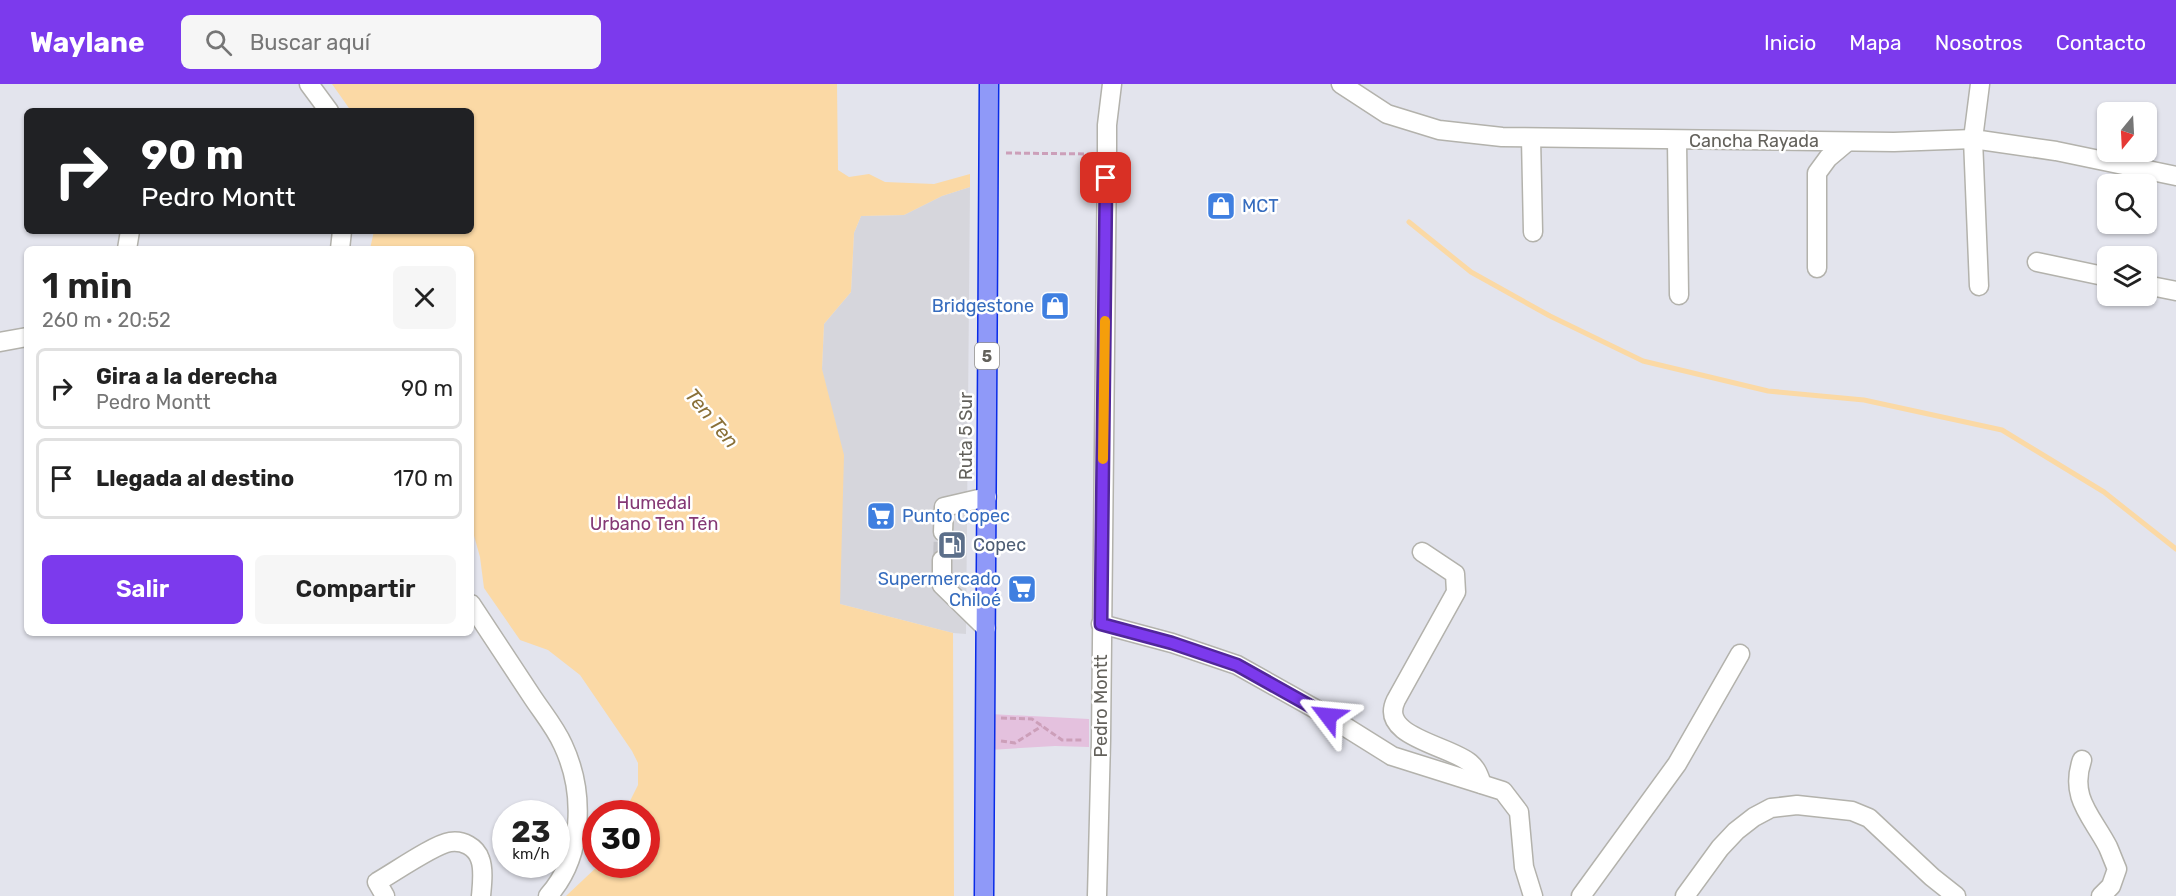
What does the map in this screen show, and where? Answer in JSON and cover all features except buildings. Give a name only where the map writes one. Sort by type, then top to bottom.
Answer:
[{"type":"highway","name":"Ruta 5 Sur","points":[[984,896],[989,84]]},
{"type":"street","points":[[309,84],[327,108]]},
{"type":"street","name":"Pedro Montt","points":[[1097,896],[1101,740],[1107,124],[1112,84]]},
{"type":"street","name":"Cancha Rayada","points":[[1341,84],[1387,114],[1439,130],[1502,137],[1847,142],[1974,139],[2056,151],[2176,176]]},
{"type":"street","points":[[1979,286],[1974,139],[1980,84]]},
{"type":"street","points":[[1532,138],[1533,232]]},
{"type":"street","points":[[1677,141],[1679,295]]},
{"type":"street","points":[[1816,268],[1817,173],[1828,158],[1847,142]]},
{"type":"street","points":[[2037,262],[2097,275]]},
{"type":"street","points":[[2157,287],[2176,291]]},
{"type":"street","points":[[0,342],[24,338]]},
{"type":"street","points":[[943,532],[944,507],[987,497]]},
{"type":"street","points":[[1422,552],[1455,574],[1456,592],[1394,705],[1393,716],[1403,731],[1456,754],[1470,764],[1478,773],[1482,784]]},
{"type":"street","points":[[942,560],[942,585],[986,628]]},
{"type":"street","points":[[474,609],[554,729],[563,745],[572,771],[577,799],[576,834],[566,869],[549,896]]},
{"type":"street","points":[[1101,624],[1172,643],[1237,665],[1328,716],[1392,756],[1503,791],[1519,812],[1524,867],[1531,895]]},
{"type":"street","points":[[1581,896],[1677,764],[1740,654]]},
{"type":"street","points":[[2082,760],[2077,778],[2080,798],[2108,847],[2116,869],[2111,886],[2102,896]]},
{"type":"street","points":[[1685,896],[1720,848],[1736,831],[1754,817],[1771,808],[1797,805],[1852,811],[1869,818],[1932,877],[1956,896]]},
{"type":"street","points":[[381,889],[442,844],[456,841],[469,846],[479,855],[481,896]]},
{"type":"path","points":[[989,153],[1107,154]]},
{"type":"path","points":[[985,717],[1032,719],[1062,740],[1101,740]]},
{"type":"path","points":[[985,739],[1015,743],[1042,726]]},
{"type":"shaded area","points":[[970,187],[966,634],[953,633],[840,604],[822,369],[824,324],[851,292],[854,233],[861,216],[904,215],[942,196]]},
{"type":"shaded area","points":[[990,714],[1089,719],[1089,747],[1055,746],[989,750]]},
{"type":"water","name":"Humedal Urbano Ten Tén","points":[[332,84],[837,84],[838,170],[849,177],[869,174],[885,182],[934,184],[970,174],[970,187],[942,196],[904,215],[861,216],[854,233],[851,292],[824,324],[822,369],[844,455],[840,604],[953,633],[954,896],[566,896],[585,878],[660,878],[660,800],[630,800],[638,785],[638,763],[580,675],[548,650],[520,640],[484,588],[480,557],[474,536],[474,246],[371,246],[373,234],[474,234],[474,108],[349,108]]},
{"type":"waterway","points":[[1409,222],[1471,272],[1550,316],[1643,361],[1768,391],[1864,400],[2002,430],[2104,492],[2176,549]]},
{"type":"tunnel","points":[[942,560],[943,532]]},
{"type":"slow traffic","points":[[1103,459],[1105,321]]},
{"type":"place","name":"MCT","points":[[1221,206]]},
{"type":"place","name":"Bridgestone","points":[[1055,306]]},
{"type":"place","name":"Punto Copec","points":[[881,516]]},
{"type":"place","name":"Copec","points":[[952,545]]},
{"type":"place","name":"Supermercado Chiloé","points":[[1022,589]]},
{"type":"route","points":[[1106,178],[1101,624],[1172,643],[1237,665],[1328,716]]},
{"type":"water label","name":"Ten Ten","points":[[712,418]]}]
